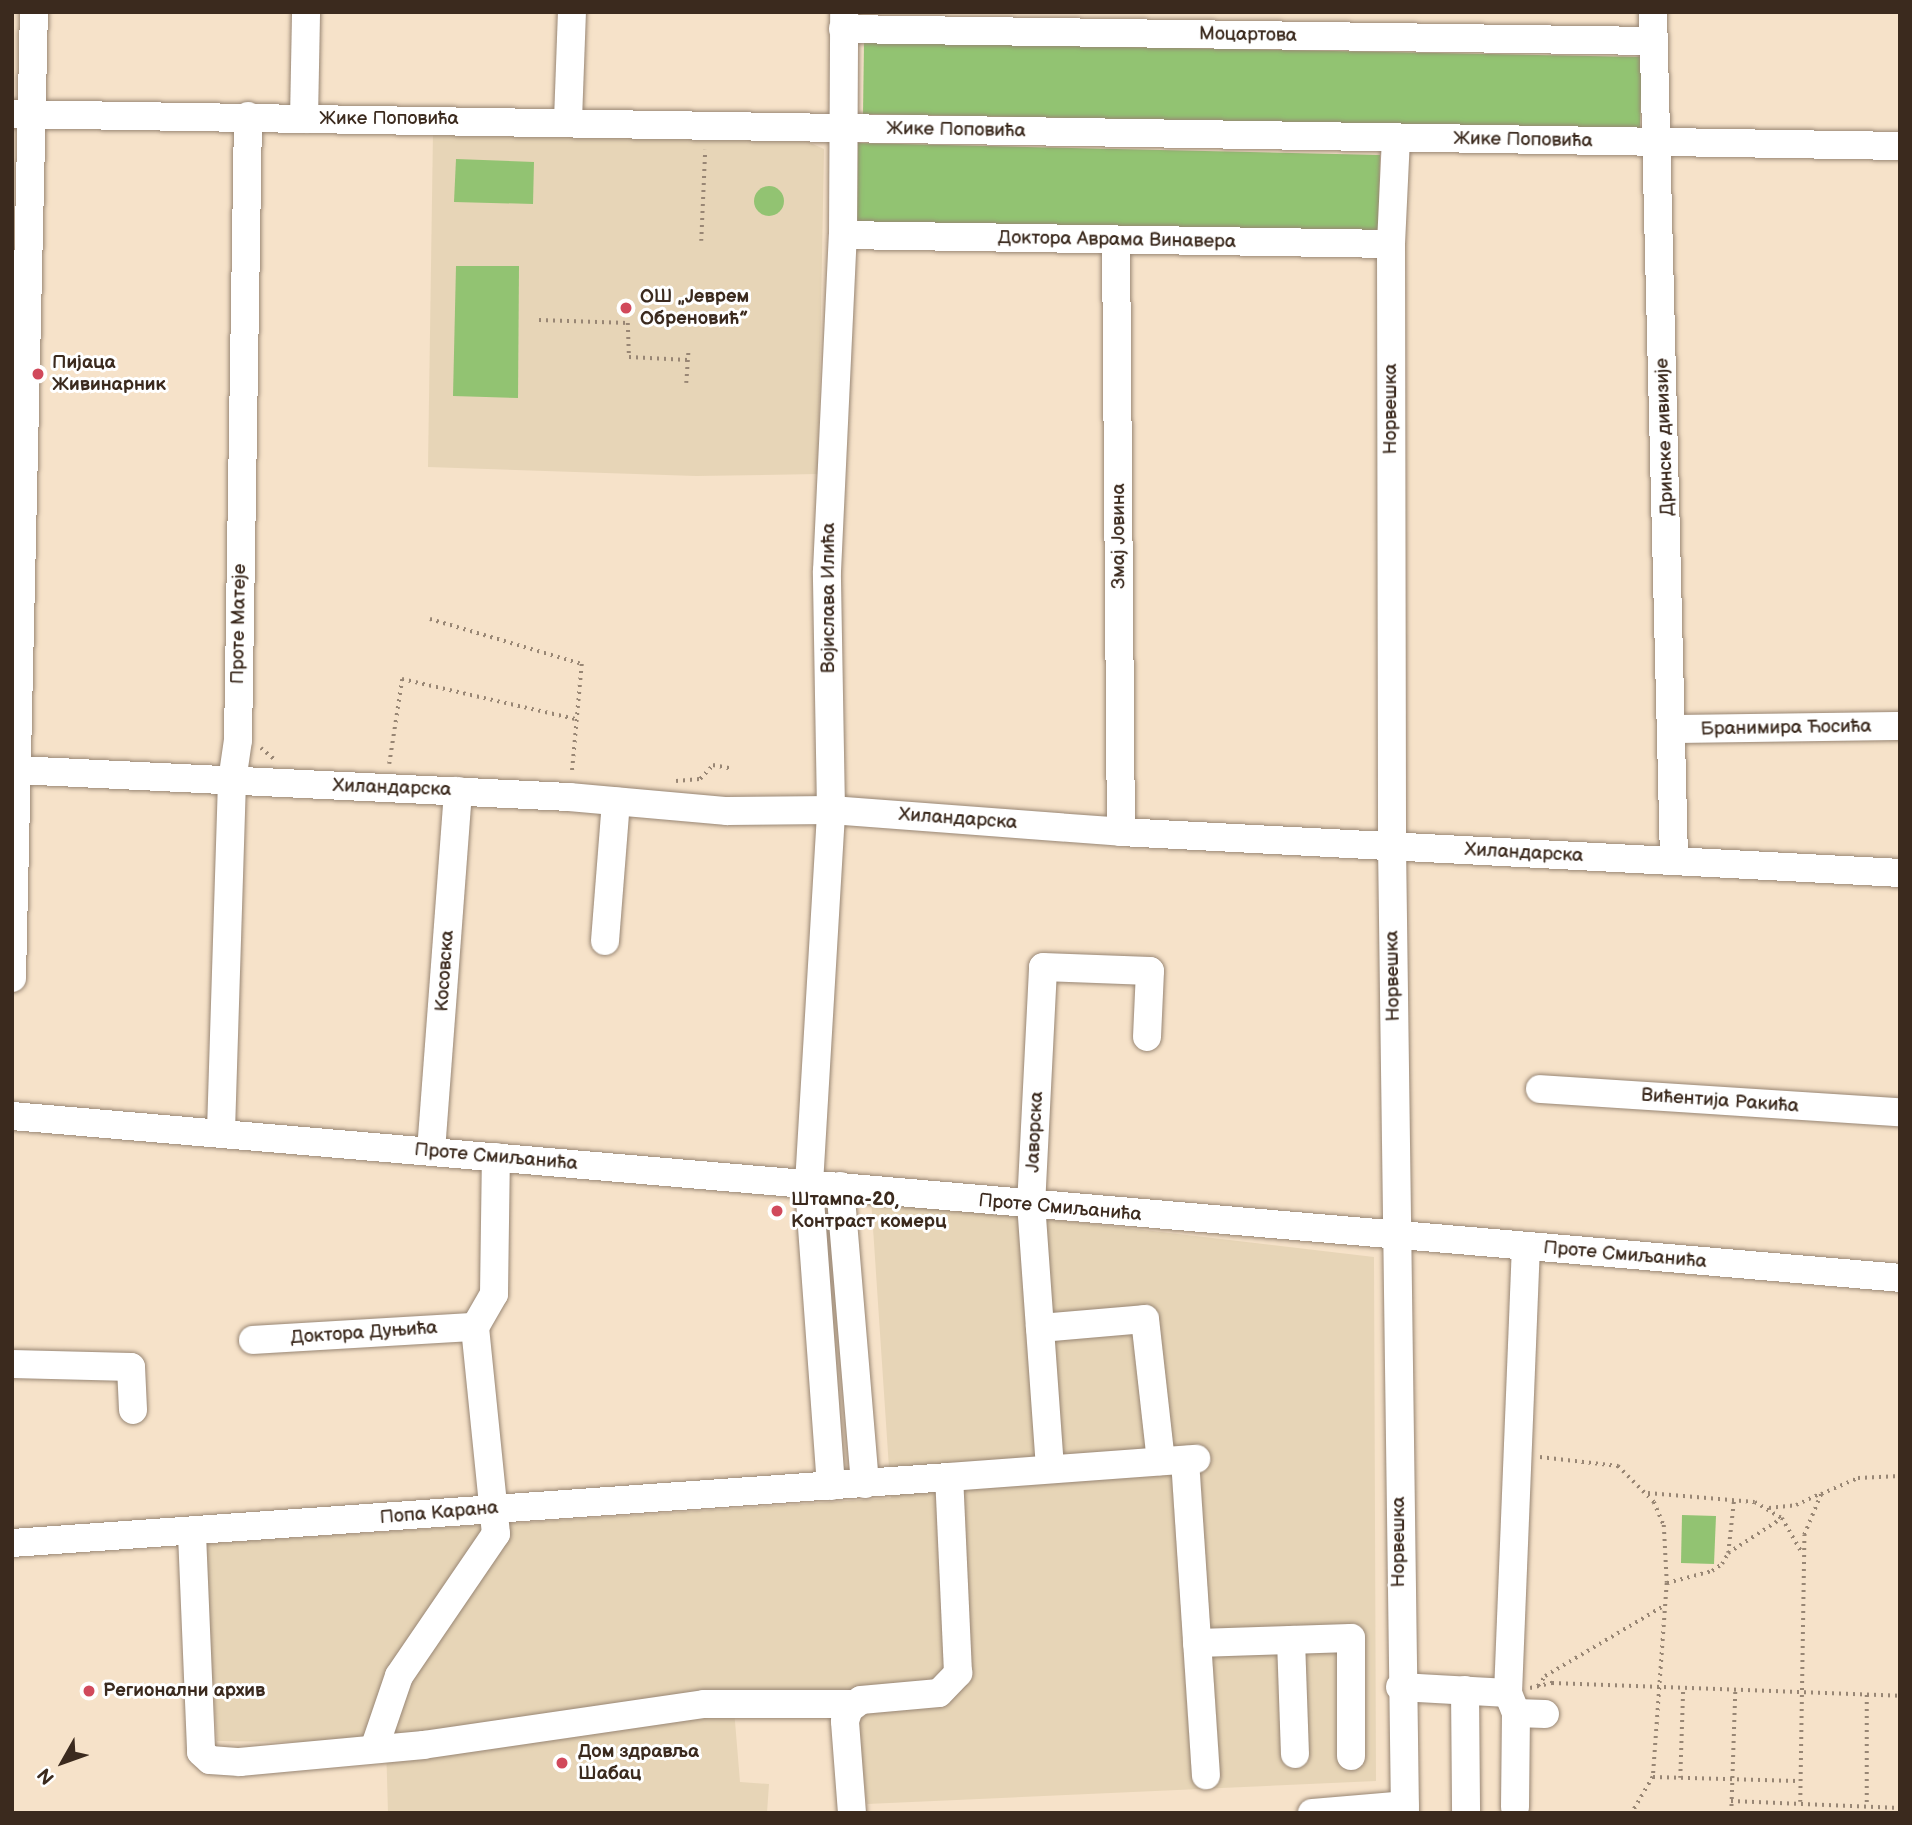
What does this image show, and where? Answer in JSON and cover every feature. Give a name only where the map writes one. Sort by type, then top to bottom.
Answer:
[{"type":"street","points":[[12,978],[17,770],[22,114],[34,12]]},
{"type":"street","points":[[304,118],[306,12]]},
{"type":"street","points":[[568,120],[572,12]]},
{"type":"street","name":"Дринске дивизије","points":[[1653,12],[1673,729],[1674,861]]},
{"type":"street","name":"Моцартова","points":[[844,21],[1653,41]]},
{"type":"street","name":"Војислава Илића","points":[[831,1486],[809,1184],[831,810],[827,571],[843,235],[844,21]]},
{"type":"street","name":"Жике Поповића","points":[[22,114],[568,120],[843,128],[1900,146]]},
{"type":"street","name":"Проте Матеје","points":[[221,1131],[232,781],[238,740],[248,116]]},
{"type":"street","name":"Норвешка","points":[[1396,138],[1391,244],[1392,845],[1400,1686],[1405,1809]]},
{"type":"street","name":"Доктора Аврама Винавера","points":[[843,235],[1391,244]]},
{"type":"street","name":"Змај Јовина","points":[[1116,241],[1121,832]]},
{"type":"street","name":"Бранимира Ћосића","points":[[1673,729],[1900,726]]},
{"type":"street","name":"Хиландарска","points":[[17,770],[569,797],[727,811],[831,810],[1121,832],[1900,873]]},
{"type":"street","name":"Косовска","points":[[431,1151],[458,791]]},
{"type":"street","points":[[605,941],[616,801]]},
{"type":"street","name":"Јаворска","points":[[1050,1468],[1031,1206],[1043,967],[1150,971],[1147,1037]]},
{"type":"street","name":"Вићентија Ракића","points":[[1540,1089],[1900,1112]]},
{"type":"street","name":"Проте Смиљанића","points":[[12,1116],[221,1131],[839,1186],[1031,1206],[1900,1278]]},
{"type":"street","points":[[374,1749],[399,1675],[496,1534],[475,1327],[494,1294],[496,1157]]},
{"type":"street","points":[[839,1186],[866,1484]]},
{"type":"street","points":[[1515,1807],[1512,1703],[1517,1455],[1526,1246]]},
{"type":"street","points":[[1040,1328],[1145,1319],[1180,1460],[1206,1775]]},
{"type":"street","name":"Доктора Дуњића","points":[[253,1340],[475,1327]]},
{"type":"street","points":[[12,1364],[131,1367],[133,1410]]},
{"type":"street","name":"Попа Карана","points":[[12,1543],[192,1534],[494,1508],[1180,1460]]},
{"type":"street","points":[[192,1534],[201,1752],[210,1760],[240,1762],[374,1749],[704,1704],[849,1712],[939,1693],[958,1673],[949,1477]]},
{"type":"street","points":[[1197,1643],[1351,1638],[1351,1756]]},
{"type":"street","points":[[1292,1640],[1294,1754]]},
{"type":"street","points":[[1400,1686],[1465,1690],[1545,1714]]},
{"type":"street","points":[[1465,1690],[1466,1813]]},
{"type":"street","points":[[849,1712],[852,1813]]},
{"type":"street","points":[[1312,1813],[1405,1809]]},
{"type":"path","points":[[701,241],[706,124]]},
{"type":"path","points":[[539,320],[628,323],[629,357],[688,360]]},
{"type":"path","points":[[686,383],[688,353]]},
{"type":"path","points":[[429,619],[582,664],[569,797]]},
{"type":"path","points":[[385,788],[402,679],[575,719]]},
{"type":"path","points":[[1517,1455],[1618,1466],[1647,1493],[1664,1525],[1667,1583],[1653,1777],[1632,1813]]},
{"type":"path","points":[[1647,1493],[1734,1499],[1769,1508],[1796,1505],[1858,1478],[1900,1476]]},
{"type":"path","points":[[1800,1802],[1802,1553],[1804,1535],[1821,1494]]},
{"type":"path","points":[[1728,1553],[1734,1499]]},
{"type":"path","points":[[1769,1508],[1782,1518],[1802,1553]]},
{"type":"path","points":[[1667,1583],[1712,1571],[1728,1553],[1782,1518]]},
{"type":"path","points":[[1512,1703],[1537,1686],[1545,1676],[1665,1605]]},
{"type":"path","points":[[1537,1686],[1660,1687],[1900,1696]]},
{"type":"path","points":[[1680,1778],[1683,1688]]},
{"type":"path","points":[[1731,1813],[1735,1690]]},
{"type":"path","points":[[1867,1695],[1867,1805]]},
{"type":"path","points":[[1653,1777],[1799,1781]]},
{"type":"path","points":[[1731,1801],[1900,1808]]},
{"type":"shaded area","name":"ОШ „Јеврем Обреновић”","points":[[433,132],[804,140],[824,149],[818,474],[696,476],[428,467]]},
{"type":"shaded area","points":[[871,1198],[1374,1257],[1376,1781],[867,1804],[854,1704],[734,1709],[740,1782],[769,1784],[767,1813],[388,1813],[386,1743],[217,1741],[202,1544],[891,1498]]},
{"type":"green space","points":[[864,42],[1642,57],[1640,129],[863,114]]},
{"type":"green space","points":[[858,143],[1380,155],[1379,235],[857,224]]},
{"type":"green space","points":[[456,159],[534,162],[533,204],[454,202]]},
{"type":"green space","points":[[769,186],[780,190],[784,201],[780,212],[769,216],[758,212],[754,201],[758,190]]},
{"type":"green space","points":[[456,266],[519,266],[518,398],[453,396]]},
{"type":"green space","points":[[1682,1515],[1716,1516],[1714,1564],[1681,1563]]},
{"type":"place","name":"ОШ „Јеврем Обреновић”","points":[[626,308]]},
{"type":"place","name":"Пијаца Живинарник","points":[[38,374]]},
{"type":"place","name":"Штампа-20, Контраст комерц","points":[[777,1211]]},
{"type":"place","name":"Регионални архив","points":[[89,1691]]},
{"type":"place","name":"Дом здравља Шабац","points":[[562,1763]]}]
